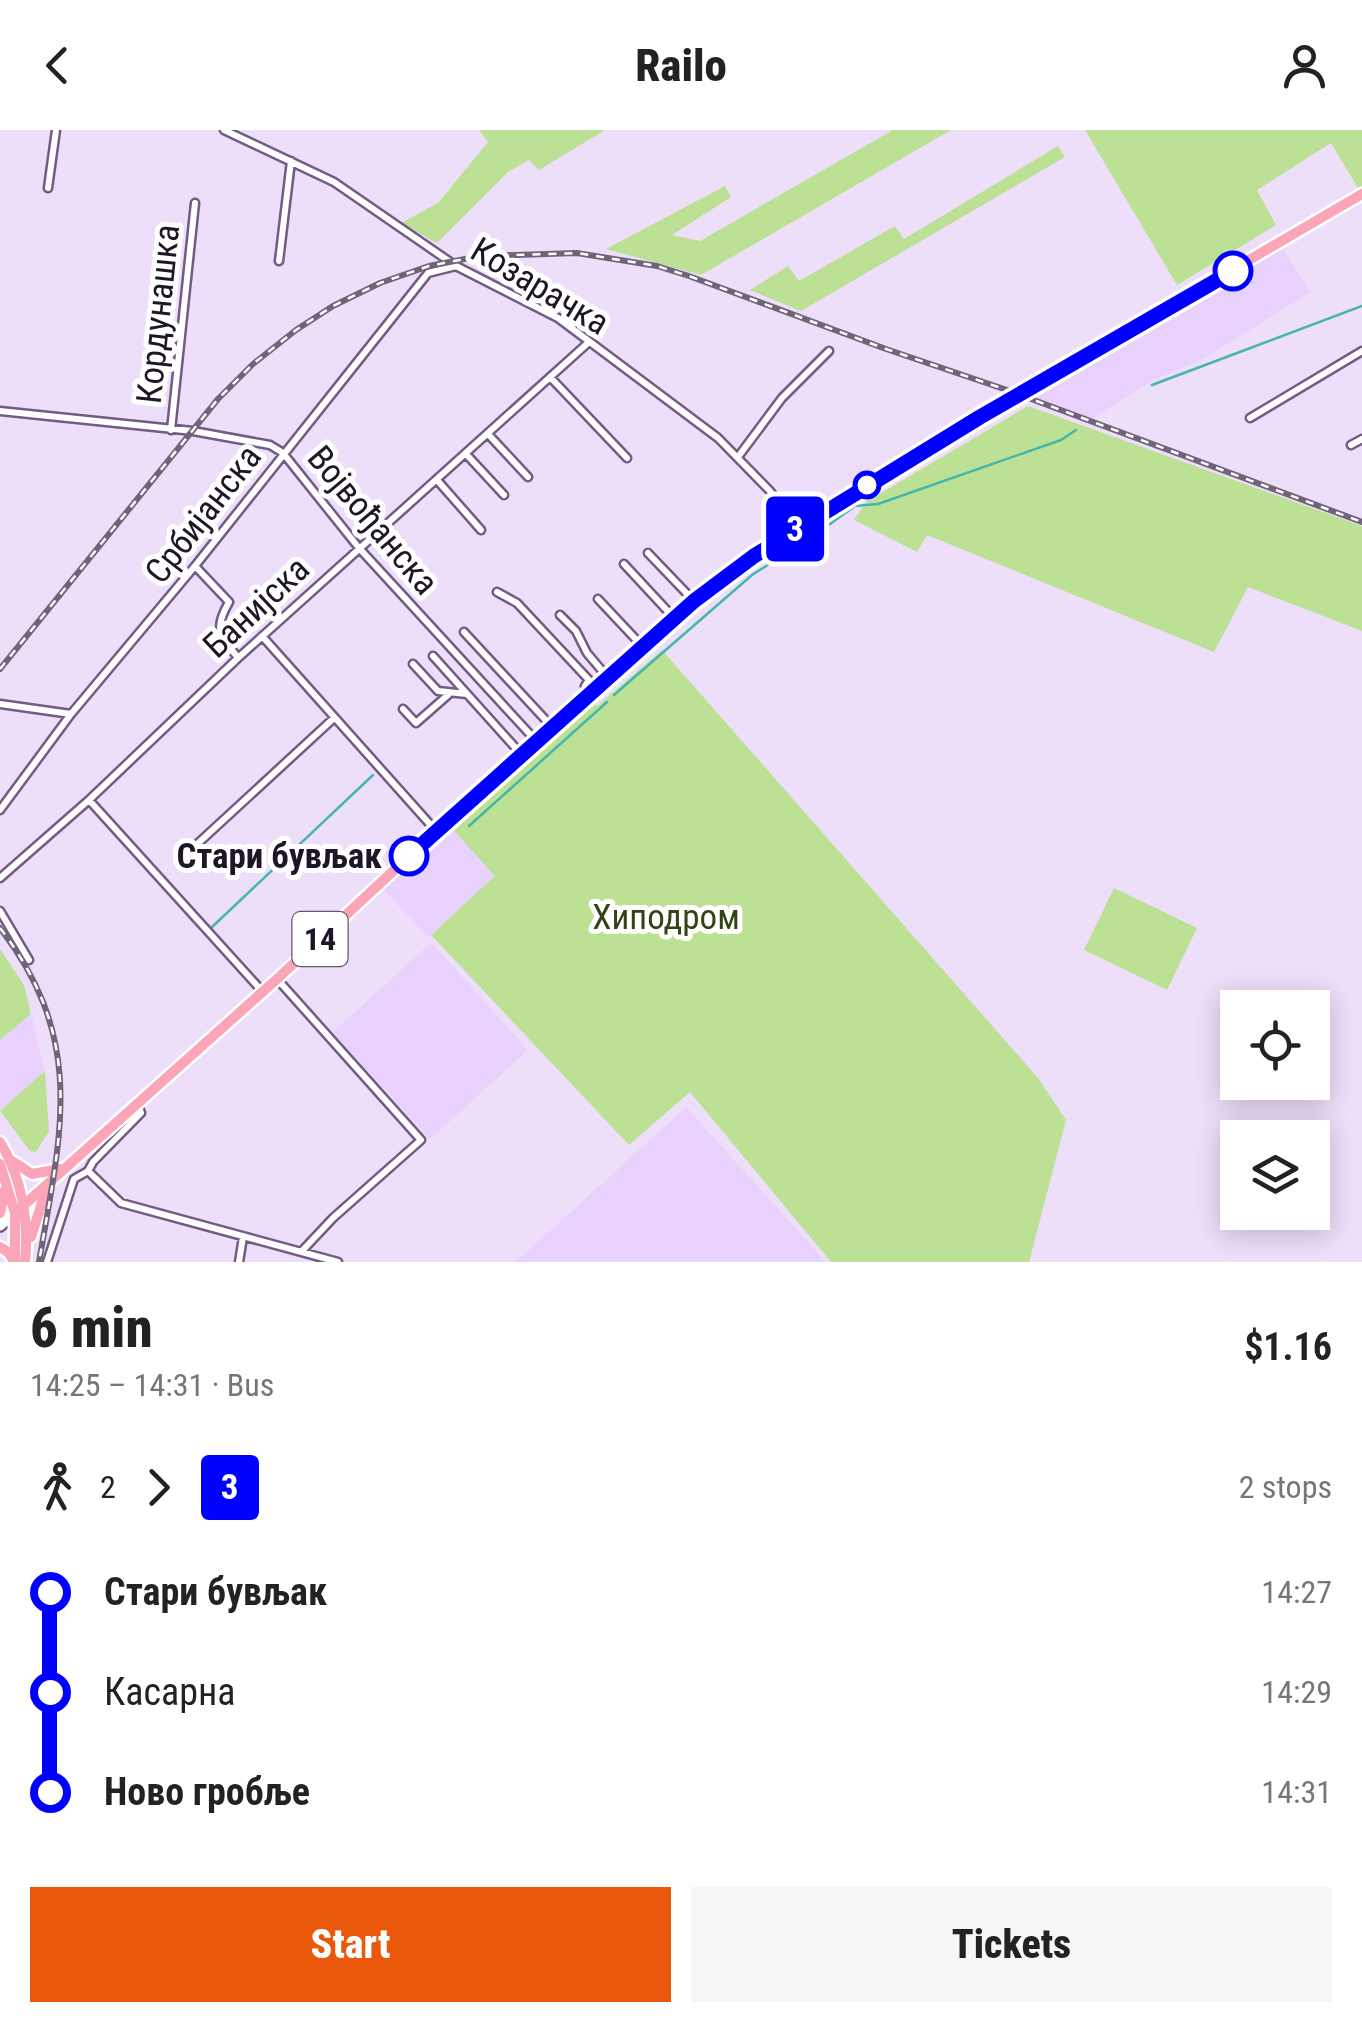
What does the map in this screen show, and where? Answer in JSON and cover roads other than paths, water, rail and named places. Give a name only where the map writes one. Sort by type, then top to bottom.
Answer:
[{"type":"main road","name":"14","points":[[19,1209],[694,601],[793,530],[1362,194]]},
{"type":"main road","points":[[0,1142],[6,1188],[0,1213]]},
{"type":"main road","points":[[3,1162],[32,1174],[64,1167]]},
{"type":"main road","points":[[3,1162],[19,1209],[26,1258]]},
{"type":"main road","points":[[26,1258],[49,1181]]},
{"type":"main road","points":[[15,1262],[19,1209]]},
{"type":"main road","points":[[0,1246],[15,1262]]},
{"type":"street","points":[[48,188],[56,130]]},
{"type":"street","name":"Козарачка","points":[[224,130],[334,182],[456,266],[558,318],[718,438],[770,491],[793,530]]},
{"type":"street","points":[[279,261],[291,162]]},
{"type":"street","name":"Кордунашка","points":[[170,430],[195,203]]},
{"type":"street","name":"Србијанска","points":[[0,810],[71,714],[195,566],[428,273],[456,266]]},
{"type":"street","name":"Банијска","points":[[0,878],[589,342]]},
{"type":"street","points":[[738,457],[782,398],[830,351]]},
{"type":"street","points":[[1250,418],[1362,351]]},
{"type":"street","points":[[550,378],[627,458]]},
{"type":"street","name":"Војвођанска","points":[[0,411],[170,430],[270,445],[283,452],[359,548],[538,743]]},
{"type":"street","points":[[488,434],[528,477]]},
{"type":"street","points":[[1352,445],[1362,439]]},
{"type":"street","points":[[466,454],[504,495]]},
{"type":"street","points":[[437,480],[481,530]]},
{"type":"street","points":[[648,553],[694,601]]},
{"type":"street","points":[[624,564],[675,619]]},
{"type":"street","points":[[195,566],[229,602],[218,620],[220,635],[238,658]]},
{"type":"street","points":[[497,592],[517,604],[589,680],[585,686],[589,697]]},
{"type":"street","points":[[598,599],[644,648]]},
{"type":"street","points":[[560,615],[576,631],[586,654],[609,679]]},
{"type":"street","points":[[464,632],[554,729]]},
{"type":"street","points":[[262,636],[436,832]]},
{"type":"street","points":[[433,656],[523,756]]},
{"type":"street","points":[[413,664],[438,691],[468,694]]},
{"type":"street","points":[[403,709],[416,723],[450,693]]},
{"type":"street","points":[[0,704],[71,714]]},
{"type":"street","points":[[194,846],[334,718]]},
{"type":"street","points":[[89,800],[262,992]]},
{"type":"street","points":[[0,910],[29,960]]},
{"type":"street","points":[[277,979],[421,1140],[302,1251]]},
{"type":"street","points":[[48,1262],[65,1201],[78,1175],[88,1171],[92,1162],[140,1113],[142,1109],[137,1103]]},
{"type":"street","points":[[88,1171],[121,1203],[338,1262]]},
{"type":"street","points":[[0,1226],[19,1209]]},
{"type":"street","points":[[239,1262],[244,1237]]},
{"type":"waterway","points":[[1152,385],[1362,306]]},
{"type":"waterway","points":[[809,539],[855,506],[878,504],[1061,440],[1076,430]]},
{"type":"waterway","points":[[614,695],[752,575],[799,545]]},
{"type":"waterway","points":[[469,826],[607,702]]},
{"type":"waterway","points":[[212,927],[373,775]]},
{"type":"railway","points":[[0,669],[218,399],[253,364],[333,306],[380,283],[429,266],[480,256],[577,253],[657,266],[1362,522]]},
{"type":"railway","points":[[0,928],[28,970],[46,1010],[56,1049],[59,1129],[39,1262]]},
{"type":"place","name":"Стари бувљак","points":[[409,856]]},
{"type":"park label","name":"Хиподром","points":[[666,917]]}]
